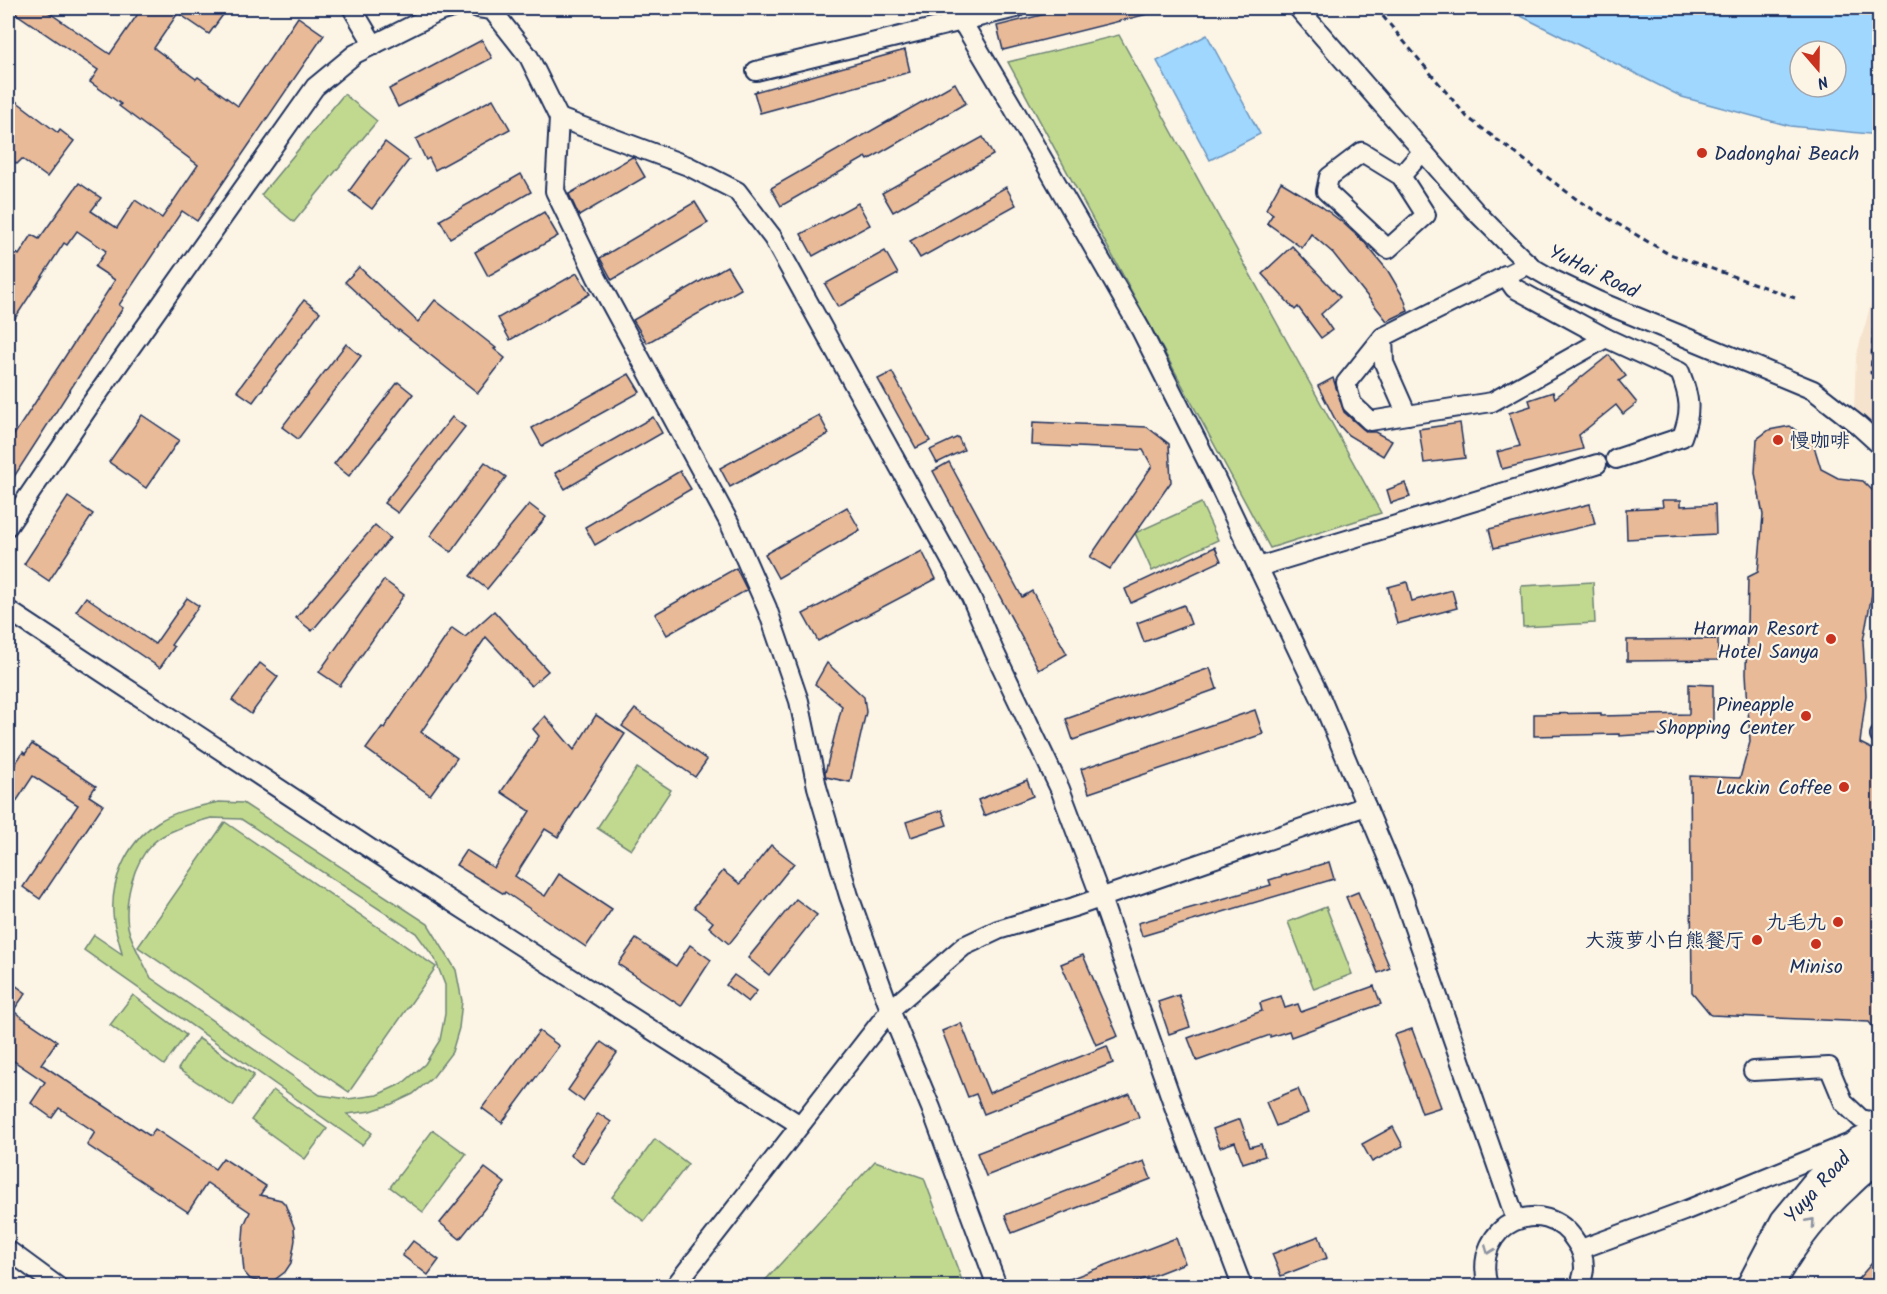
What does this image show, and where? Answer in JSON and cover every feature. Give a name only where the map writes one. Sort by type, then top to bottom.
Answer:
[{"type":"highway","name":"Yuya Road","points":[[1750,1287],[1784,1221],[1797,1204],[1818,1180],[1859,1142],[1880,1131]]},
{"type":"highway","name":"Yuya Road","points":[[1770,1287],[1778,1270],[1805,1229],[1869,1165],[1880,1159]]},
{"type":"street","points":[[352,8],[374,45]]},
{"type":"street","points":[[8,526],[90,405],[315,87],[355,54],[439,12],[453,8]]},
{"type":"street","points":[[478,8],[492,10],[529,57],[559,118],[555,191],[597,278],[730,524],[768,608],[799,701],[817,788],[849,896],[890,1010],[931,1108],[997,1287]]},
{"type":"street","points":[[756,71],[957,15],[1016,8]]},
{"type":"street","name":"YuHai Road","points":[[1298,8],[1475,211],[1529,264],[1552,279],[1598,301],[1813,390],[1858,425],[1880,446]]},
{"type":"street","points":[[957,15],[1142,330],[1322,701],[1399,885],[1516,1220]]},
{"type":"street","points":[[559,118],[688,166],[737,191],[773,238],[971,597],[994,651],[1060,789],[1176,1112],[1242,1287]]},
{"type":"street","points":[[1401,176],[1423,151]]},
{"type":"street","points":[[1362,152],[1401,176],[1426,215],[1388,249],[1326,191],[1329,177],[1362,152]]},
{"type":"street","points":[[1529,264],[1383,336],[1346,383],[1352,404],[1370,421],[1492,402],[1606,338]]},
{"type":"street","points":[[1505,274],[1514,288],[1606,338],[1680,372],[1690,405],[1688,421],[1682,437],[1616,459]]},
{"type":"street","points":[[1383,336],[1384,363],[1407,415]]},
{"type":"street","points":[[1258,567],[1597,464]]},
{"type":"street","points":[[8,610],[404,871],[800,1125]]},
{"type":"street","points":[[675,1287],[890,1010],[964,946],[998,930],[1101,898],[1366,806]]},
{"type":"street","points":[[1753,1071],[1829,1067],[1844,1103],[1861,1119],[1880,1123]]},
{"type":"street","points":[[1581,1249],[1684,1211],[1880,1131]]},
{"type":"street","points":[[1487,1286],[1484,1266],[1488,1247],[1499,1231],[1516,1220],[1536,1217],[1555,1221],[1571,1232],[1581,1249],[1584,1268],[1580,1287]]},
{"type":"street","points":[[8,1250],[57,1287]]},
{"type":"path","points":[[1376,8],[1467,117],[1579,201],[1667,253],[1795,298]]},
{"type":"path","points":[[1875,308],[1871,373],[1880,373]]},
{"type":"shaded area","points":[[1872,300],[1879,300],[1879,440],[1854,409],[1856,357]]},
{"type":"green space","points":[[1119,35],[1381,513],[1270,548],[1008,62]]},
{"type":"green space","points":[[344,94],[377,121],[294,222],[261,195]]},
{"type":"green space","points":[[1201,503],[1218,540],[1152,571],[1135,533]]},
{"type":"green space","points":[[1593,582],[1595,623],[1523,627],[1521,586]]},
{"type":"green space","points":[[637,768],[671,790],[631,850],[597,828]]},
{"type":"green space","points":[[219,802],[243,803],[428,924],[456,970],[462,1001],[459,1028],[452,1052],[433,1077],[413,1094],[371,1111],[347,1114],[372,1133],[362,1145],[84,950],[94,935],[122,954],[114,922],[114,893],[122,866],[137,841],[165,818],[187,809]],"holes":[[[211,818],[241,819],[416,933],[435,959],[445,985],[445,1014],[440,1040],[425,1064],[403,1083],[377,1095],[348,1099],[320,1095],[151,978],[135,946],[127,917],[131,883],[145,852],[158,839],[180,828]]]},
{"type":"green space","points":[[225,822],[436,967],[349,1092],[138,947]]},
{"type":"green space","points":[[1326,907],[1352,974],[1314,989],[1288,922]]},
{"type":"green space","points":[[133,995],[186,1035],[164,1065],[110,1025]]},
{"type":"green space","points":[[198,1038],[254,1075],[233,1106],[178,1069]]},
{"type":"green space","points":[[273,1090],[327,1129],[305,1159],[251,1120]]},
{"type":"green space","points":[[433,1130],[466,1154],[423,1212],[390,1187]]},
{"type":"green space","points":[[655,1139],[688,1164],[644,1221],[612,1197]]},
{"type":"green space","points":[[875,1161],[924,1178],[964,1286],[760,1286]]},
{"type":"water","points":[[1509,8],[1879,8],[1879,135],[1790,126],[1682,97]]},
{"type":"water","points":[[1207,35],[1260,134],[1210,160],[1157,61]]},
{"type":"building","points":[[8,8],[42,8],[110,54],[142,8],[228,8],[209,34],[178,13],[154,48],[238,106],[298,17],[324,35],[197,221],[182,211],[119,305],[123,308],[8,486],[8,444],[115,280],[95,267],[106,251],[77,231],[67,245],[64,243],[8,329],[8,248],[19,255],[32,235],[39,239],[79,183],[101,198],[91,211],[117,228],[135,200],[162,218],[198,165],[90,82],[98,70]]},
{"type":"building","points":[[1070,8],[1155,8],[1156,12],[1003,50],[997,26]]},
{"type":"building","points":[[482,40],[492,58],[398,107],[389,89]]},
{"type":"building","points":[[905,50],[910,72],[760,113],[754,92]]},
{"type":"building","points":[[955,83],[966,103],[868,160],[866,157],[781,206],[771,188]]},
{"type":"building","points":[[8,95],[58,133],[60,130],[74,141],[47,177],[22,159],[17,164],[8,157]]},
{"type":"building","points":[[493,99],[510,129],[435,170],[429,158],[426,160],[416,139]]},
{"type":"building","points":[[983,137],[993,155],[893,212],[882,193]]},
{"type":"building","points":[[385,142],[409,160],[372,209],[349,191]]},
{"type":"building","points":[[632,157],[645,177],[579,216],[569,194]]},
{"type":"building","points":[[521,174],[531,192],[450,238],[440,220]]},
{"type":"building","points":[[1281,182],[1321,206],[1365,243],[1388,271],[1404,298],[1408,311],[1387,321],[1333,253],[1311,234],[1302,248],[1267,223],[1273,214],[1266,209]]},
{"type":"building","points":[[1006,187],[1016,205],[920,258],[910,241]]},
{"type":"building","points":[[695,202],[708,223],[612,280],[600,258]]},
{"type":"building","points":[[858,203],[870,225],[813,256],[801,234]]},
{"type":"building","points":[[544,212],[558,236],[488,276],[475,252]]},
{"type":"building","points":[[1292,246],[1340,297],[1321,314],[1332,330],[1321,338],[1298,307],[1295,310],[1262,274]]},
{"type":"building","points":[[885,251],[898,274],[838,307],[825,284]]},
{"type":"building","points":[[727,266],[741,289],[647,343],[633,320]]},
{"type":"building","points":[[359,267],[418,322],[435,300],[496,348],[494,349],[505,358],[478,393],[398,331],[345,282]]},
{"type":"building","points":[[577,273],[590,294],[510,340],[498,318]]},
{"type":"building","points":[[304,300],[320,312],[253,402],[237,391]]},
{"type":"building","points":[[346,344],[361,356],[298,439],[282,427]]},
{"type":"building","points":[[1609,355],[1626,376],[1619,381],[1637,403],[1623,414],[1616,405],[1579,435],[1583,449],[1502,469],[1497,452],[1520,446],[1509,413],[1531,406],[1529,400],[1553,392],[1555,398]]},
{"type":"building","points":[[892,372],[930,441],[916,448],[878,379]]},
{"type":"building","points":[[629,374],[640,392],[542,446],[532,428]]},
{"type":"building","points":[[1333,378],[1344,412],[1367,432],[1375,432],[1392,441],[1383,456],[1348,435],[1337,423],[1318,386]]},
{"type":"building","points":[[398,382],[413,394],[349,476],[334,464]]},
{"type":"building","points":[[142,415],[179,440],[146,488],[109,462]]},
{"type":"building","points":[[819,415],[829,434],[730,487],[720,468]]},
{"type":"building","points":[[452,417],[465,427],[398,513],[384,503]]},
{"type":"building","points":[[653,417],[662,433],[565,489],[555,473]]},
{"type":"building","points":[[1033,422],[1147,427],[1169,444],[1171,482],[1110,569],[1090,557],[1152,466],[1143,450],[1032,445]]},
{"type":"building","points":[[1460,423],[1465,458],[1424,463],[1419,429]]},
{"type":"building","name":"Pineapple Shopping Center","points":[[1790,426],[1813,443],[1821,469],[1838,478],[1863,481],[1879,497],[1880,546],[1863,641],[1866,695],[1860,743],[1880,753],[1880,1036],[1869,1022],[1711,1015],[1692,992],[1690,776],[1740,778],[1750,742],[1746,673],[1748,577],[1758,572],[1763,515],[1755,473],[1757,439],[1769,430]]},
{"type":"building","points":[[958,437],[964,450],[937,463],[930,450]]},
{"type":"building","points":[[485,462],[506,477],[451,552],[430,536]]},
{"type":"building","points":[[949,462],[1022,597],[1032,591],[1067,654],[1039,670],[933,471]]},
{"type":"building","points":[[680,471],[691,489],[595,545],[585,527]]},
{"type":"building","points":[[1405,483],[1410,497],[1391,503],[1387,490]]},
{"type":"building","points":[[68,497],[93,514],[49,581],[24,564]]},
{"type":"building","points":[[1662,500],[1681,500],[1681,506],[1715,504],[1716,534],[1627,539],[1626,509],[1663,507]]},
{"type":"building","points":[[529,504],[546,517],[487,589],[470,576]]},
{"type":"building","points":[[1590,504],[1595,524],[1494,548],[1489,529]]},
{"type":"building","points":[[847,507],[860,530],[778,578],[765,554]]},
{"type":"building","points":[[375,525],[390,538],[312,631],[296,618]]},
{"type":"building","points":[[1215,547],[1221,561],[1131,603],[1125,589]]},
{"type":"building","points":[[922,551],[936,579],[818,641],[803,614]]},
{"type":"building","points":[[736,568],[747,590],[667,635],[655,614]]},
{"type":"building","points":[[384,580],[404,595],[340,686],[319,672]]},
{"type":"building","points":[[1407,582],[1412,601],[1452,590],[1457,608],[1397,624],[1388,587]]},
{"type":"building","points":[[86,597],[155,644],[187,598],[199,606],[171,645],[174,647],[160,668],[76,611]]},
{"type":"building","points":[[1184,605],[1191,624],[1144,642],[1137,623]]},
{"type":"building","points":[[494,611],[548,671],[531,686],[486,637],[421,732],[457,758],[430,795],[366,749],[382,727],[384,728],[452,628],[465,637]]},
{"type":"building","points":[[1718,639],[1718,660],[1627,661],[1627,640]]},
{"type":"building","points":[[260,663],[278,677],[251,714],[232,700]]},
{"type":"building","points":[[827,663],[864,697],[866,712],[850,782],[826,777],[825,773],[842,706],[815,684]]},
{"type":"building","points":[[1210,668],[1217,689],[1073,740],[1066,719]]},
{"type":"building","points":[[1689,684],[1713,685],[1713,733],[1534,736],[1534,714],[1601,713],[1601,716],[1689,714]]},
{"type":"building","points":[[635,709],[707,760],[695,777],[622,726]]},
{"type":"building","points":[[1255,710],[1263,734],[1089,793],[1081,769]]},
{"type":"building","points":[[596,715],[625,734],[558,837],[545,829],[515,876],[545,896],[559,874],[612,909],[586,947],[505,892],[504,894],[456,865],[466,850],[494,868],[530,811],[501,792],[539,736],[533,729],[545,716],[574,750]]},
{"type":"building","points":[[32,744],[96,786],[89,796],[103,805],[40,899],[23,887],[78,805],[33,776],[8,814],[8,775],[23,752],[25,754]]},
{"type":"building","points":[[1027,780],[1033,796],[984,816],[978,800]]},
{"type":"building","points":[[942,810],[947,825],[911,837],[906,822]]},
{"type":"building","points":[[771,845],[794,863],[729,944],[709,927],[713,922],[694,907],[723,871],[740,884]]},
{"type":"building","points":[[1329,862],[1334,879],[1142,936],[1138,923],[1271,885],[1269,880]]},
{"type":"building","points":[[1358,892],[1390,968],[1378,973],[1346,897]]},
{"type":"building","points":[[796,899],[817,915],[769,975],[748,958]]},
{"type":"building","points":[[636,939],[676,966],[690,945],[711,960],[681,1006],[618,964]]},
{"type":"building","points":[[1083,955],[1118,1036],[1096,1045],[1061,964]]},
{"type":"building","points":[[734,975],[757,991],[748,1002],[726,985]]},
{"type":"building","points":[[8,980],[26,993],[13,1011],[57,1041],[41,1064],[150,1136],[155,1129],[215,1169],[223,1158],[266,1186],[260,1195],[281,1200],[285,1204],[294,1227],[295,1240],[291,1263],[285,1272],[273,1281],[264,1283],[250,1279],[244,1272],[242,1251],[244,1225],[250,1212],[207,1183],[188,1212],[87,1145],[95,1132],[59,1108],[52,1118],[31,1103],[45,1082],[8,1057]]},
{"type":"building","points":[[1374,986],[1381,1004],[1291,1037],[1289,1031],[1270,1037],[1270,1035],[1197,1061],[1188,1038],[1262,1011],[1260,1003],[1281,996],[1285,1008],[1298,1004],[1301,1012]]},
{"type":"building","points":[[1179,995],[1190,1027],[1169,1034],[1158,1002]]},
{"type":"building","points":[[961,1023],[989,1093],[1107,1046],[1113,1063],[984,1114],[976,1094],[968,1097],[942,1031]]},
{"type":"building","points":[[1412,1029],[1441,1107],[1422,1113],[1394,1035]]},
{"type":"building","points":[[539,1031],[559,1046],[502,1123],[482,1108]]},
{"type":"building","points":[[601,1042],[617,1053],[583,1101],[568,1090]]},
{"type":"building","points":[[1298,1089],[1308,1113],[1276,1126],[1266,1102]]},
{"type":"building","points":[[1130,1094],[1139,1117],[986,1176],[977,1153]]},
{"type":"building","points":[[598,1113],[611,1122],[583,1163],[570,1155]]},
{"type":"building","points":[[1240,1119],[1250,1147],[1261,1144],[1265,1156],[1243,1163],[1235,1142],[1220,1147],[1213,1129]]},
{"type":"building","points":[[1393,1127],[1403,1146],[1372,1162],[1362,1144]]},
{"type":"building","points":[[1144,1161],[1151,1179],[1012,1233],[1005,1215]]},
{"type":"building","points":[[485,1168],[505,1183],[460,1239],[440,1223]]},
{"type":"building","points":[[1319,1236],[1327,1258],[1281,1276],[1272,1254]]},
{"type":"building","points":[[1176,1238],[1185,1263],[1123,1287],[1049,1287]]},
{"type":"building","points":[[413,1241],[439,1260],[428,1275],[402,1255]]},
{"type":"building","points":[[1880,1254],[1880,1287],[1851,1287]]},
{"type":"place","name":"Dadonghai Beach","points":[[1702,153]]},
{"type":"place","name":"慢咖啡","points":[[1778,440]]},
{"type":"place","name":"Harman Resort Hotel Sanya","points":[[1831,639]]},
{"type":"place","name":"Pineapple Shopping Center","points":[[1806,716]]},
{"type":"place","name":"Luckin Coffee","points":[[1844,787]]},
{"type":"place","name":"九毛九","points":[[1838,922]]},
{"type":"place","name":"大菠萝小白熊餐厅","points":[[1757,940]]},
{"type":"place","name":"Miniso","points":[[1816,944]]}]
